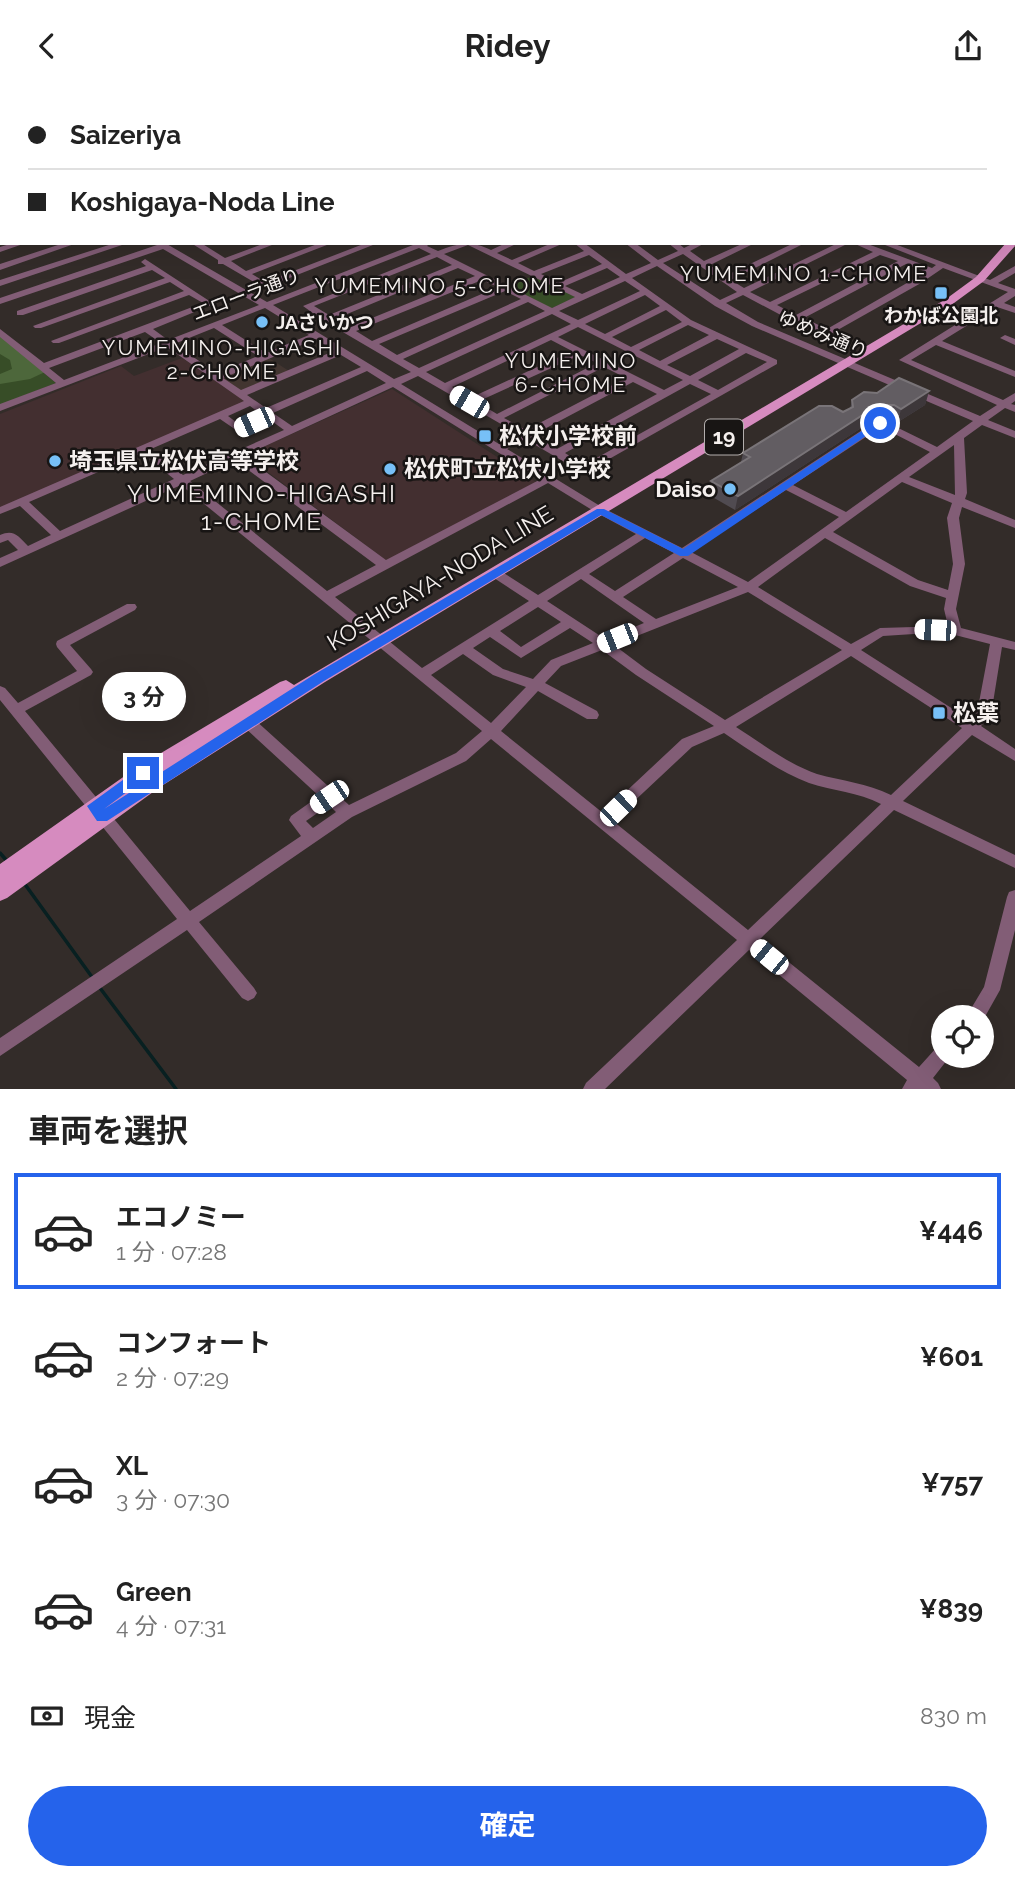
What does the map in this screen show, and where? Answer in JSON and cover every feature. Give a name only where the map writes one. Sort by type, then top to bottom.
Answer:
[{"type":"main road","name":"KOSHIGAYA-NODA LINE","points":[[980,279],[1000,245]]},
{"type":"main road","name":"KOSHIGAYA-NODA LINE","points":[[0,875],[98,812],[248,722],[377,638],[842,362],[950,301],[980,279],[1010,245]]},
{"type":"main road","name":"KOSHIGAYA-NODA LINE","points":[[0,892],[184,746],[495,573],[596,508]]},
{"type":"street","points":[[0,267],[67,245]]},
{"type":"street","points":[[0,283],[114,245]]},
{"type":"street","points":[[42,367],[210,304],[119,245]]},
{"type":"street","points":[[1,300],[161,245],[266,305],[596,508],[749,587],[850,649],[1015,757]]},
{"type":"street","points":[[203,269],[268,245]]},
{"type":"street","points":[[245,274],[323,245]]},
{"type":"street","points":[[200,246],[264,285],[369,245]]},
{"type":"street","name":"エローラ通り","points":[[0,408],[417,245]]},
{"type":"street","points":[[422,245],[526,300],[719,394]]},
{"type":"street","points":[[463,245],[307,306],[584,469],[774,362],[688,322],[580,245]]},
{"type":"street","points":[[472,245],[583,297]]},
{"type":"street","points":[[490,253],[509,245]]},
{"type":"street","points":[[512,263],[555,245]]},
{"type":"street","name":"ゆめみ通り","points":[[632,245],[718,304],[755,324],[1015,435]]},
{"type":"street","points":[[674,245],[743,292],[827,333],[942,265]]},
{"type":"street","points":[[0,563],[698,245]]},
{"type":"street","points":[[703,265],[747,245]]},
{"type":"street","points":[[724,280],[797,245]]},
{"type":"street","points":[[718,304],[841,245]]},
{"type":"street","points":[[769,306],[882,247],[942,265],[1015,292]]},
{"type":"street","points":[[882,247],[905,261],[932,271]]},
{"type":"street","points":[[534,274],[589,252]]},
{"type":"street","points":[[795,319],[905,261]]},
{"type":"street","points":[[327,319],[458,265]]},
{"type":"street","points":[[558,286],[606,265]]},
{"type":"street","points":[[20,313],[152,267]]},
{"type":"street","points":[[980,279],[1015,269]]},
{"type":"street","points":[[349,331],[481,277]]},
{"type":"street","points":[[38,327],[171,279]]},
{"type":"street","points":[[372,344],[504,288]]},
{"type":"street","points":[[56,341],[191,291]]},
{"type":"street","points":[[445,387],[645,292]]},
{"type":"street","points":[[1015,292],[904,360],[1015,409]]},
{"type":"street","points":[[1,300],[74,355]]},
{"type":"street","points":[[397,358],[526,300]]},
{"type":"street","points":[[996,303],[1015,310]]},
{"type":"street","points":[[604,338],[666,307]]},
{"type":"street","points":[[631,351],[688,322]]},
{"type":"street","points":[[215,325],[265,357]]},
{"type":"street","points":[[146,328],[291,430]]},
{"type":"street","points":[[0,332],[63,384]]},
{"type":"street","points":[[659,365],[717,335]]},
{"type":"street","points":[[216,377],[316,336]]},
{"type":"street","points":[[552,337],[665,394]]},
{"type":"street","points":[[1005,338],[1015,342]]},
{"type":"street","points":[[935,341],[1015,374]]},
{"type":"street","points":[[557,453],[746,349]]},
{"type":"street","points":[[469,402],[580,351]]},
{"type":"street","points":[[240,394],[340,352]]},
{"type":"street","points":[[496,418],[604,363]]},
{"type":"street","points":[[221,415],[239,429],[367,368]]},
{"type":"street","points":[[498,449],[633,378]]},
{"type":"street","points":[[0,1048],[347,813],[461,757],[493,730],[555,663],[749,587],[1015,396]]},
{"type":"street","points":[[0,511],[251,402]]},
{"type":"street","points":[[615,597],[880,423],[939,452]]},
{"type":"street","points":[[956,631],[950,609],[959,563],[953,518],[961,493],[959,438]]},
{"type":"street","points":[[144,449],[493,730],[921,1086],[933,1068]]},
{"type":"street","points":[[236,455],[386,566]]},
{"type":"street","points":[[902,478],[1015,524]]},
{"type":"street","points":[[325,597],[548,479]]},
{"type":"street","points":[[785,485],[847,517]]},
{"type":"street","points":[[22,502],[59,536]]},
{"type":"street","points":[[825,533],[914,583],[951,595]]},
{"type":"street","points":[[422,674],[644,534]]},
{"type":"street","points":[[0,540],[10,535],[26,551]]},
{"type":"street","points":[[495,573],[603,644],[640,672],[778,761],[813,778],[869,791],[1015,862]]},
{"type":"street","points":[[581,574],[654,624]]},
{"type":"street","points":[[16,711],[86,672],[62,644],[131,607]]},
{"type":"street","points":[[491,631],[521,653],[570,622]]},
{"type":"street","points":[[603,823],[687,743],[724,727],[880,632],[956,631],[1015,646]]},
{"type":"street","points":[[592,1089],[984,715],[997,640]]},
{"type":"street","points":[[464,648],[498,672],[534,685],[592,715]]},
{"type":"street","points":[[0,691],[248,993]]},
{"type":"street","points":[[248,722],[347,813]]},
{"type":"street","points":[[312,838],[296,820],[329,797]]},
{"type":"street","points":[[983,1005],[992,990],[1015,897]]},
{"type":"shaded area","name":"埼玉県立松伏高等学校","points":[[182,358],[245,400],[243,403],[0,508],[0,414],[121,366],[134,376]]},
{"type":"shaded area","points":[[269,358],[289,371],[242,391],[221,378]]},
{"type":"shaded area","name":"松伏町立松伏小学校","points":[[392,389],[536,482],[387,561],[245,455]]},
{"type":"green space","points":[[533,276],[576,297],[550,309],[507,287]]},
{"type":"green space","points":[[0,335],[45,372],[30,379],[0,384],[0,374],[12,369],[10,360],[0,354]]},
{"type":"green space","points":[[0,337],[56,383],[0,405]]},
{"type":"building","points":[[899,378],[929,391],[901,409],[894,405],[878,405],[738,496],[711,481],[750,457],[743,453],[819,406],[832,406],[843,412],[853,407],[852,400],[864,392],[877,393]]},
{"type":"waterway","points":[[0,853],[7,861]]},
{"type":"waterway","points":[[24,883],[92,977]]},
{"type":"waterway","points":[[100,988],[176,1089]]},
{"type":"place","name":"わかば公園北","points":[[941,293]]},
{"type":"place","name":"JAさいかつ","points":[[262,322]]},
{"type":"place","name":"松伏小学校前","points":[[485,436]]},
{"type":"place","name":"埼玉県立松伏高等学校","points":[[55,461]]},
{"type":"place","name":"松伏町立松伏小学校","points":[[390,469]]},
{"type":"place","name":"Daiso","points":[[730,489]]},
{"type":"place","name":"松葉","points":[[939,713]]},
{"type":"district","name":"YUMEMINO 1-CHOME","points":[[804,274]]},
{"type":"district","name":"YUMEMINO 5-CHOME","points":[[440,286]]},
{"type":"district","name":"YUMEMINO-HIGASHI 2-CHOME","points":[[222,360]]},
{"type":"district","name":"YUMEMINO 6-CHOME","points":[[571,373]]},
{"type":"district","name":"YUMEMINO-HIGASHI 1-CHOME","points":[[262,508]]},
{"type":"route","points":[[143,773],[94,806],[102,817],[319,678],[601,511],[684,553],[880,423]]}]
